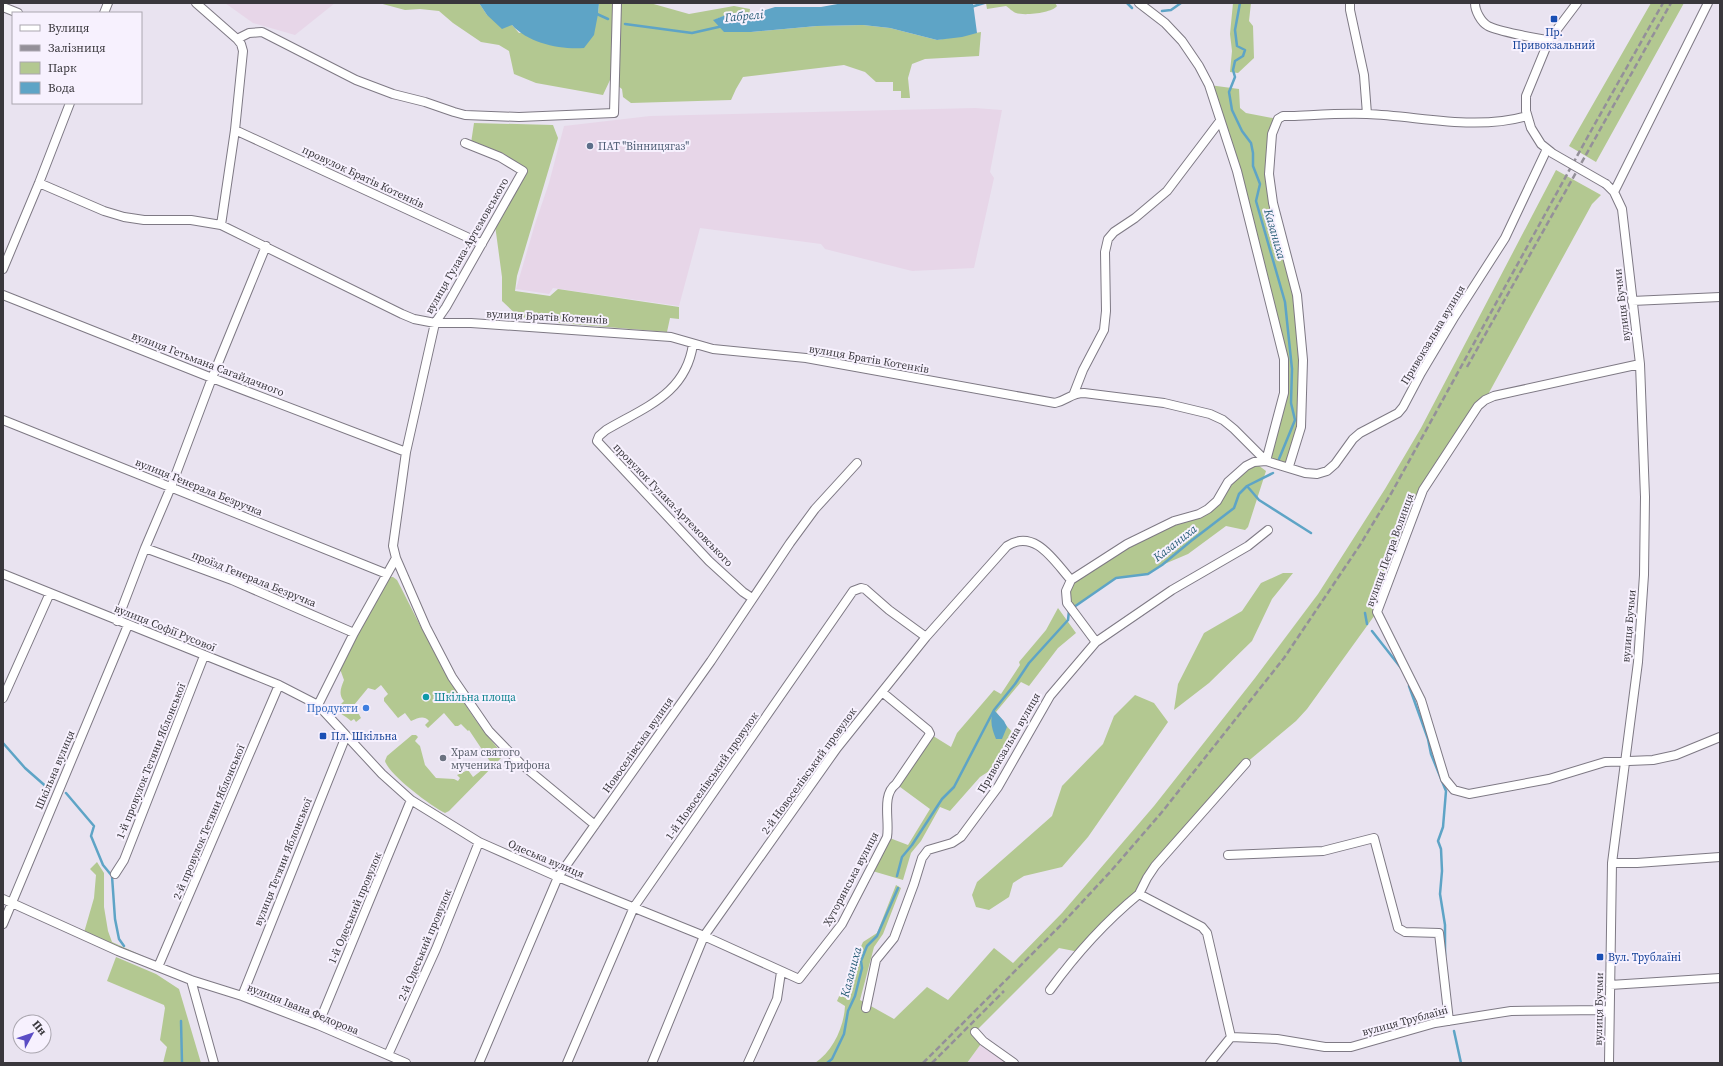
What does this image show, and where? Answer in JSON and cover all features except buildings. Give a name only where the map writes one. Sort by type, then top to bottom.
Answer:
[{"type":"street","points":[[196,3],[237,39],[241,44],[243,52],[235,130],[222,225]]},
{"type":"street","points":[[237,39],[249,33],[262,32],[356,80],[393,94],[425,102],[465,115],[519,117],[614,113],[617,3]]},
{"type":"street","points":[[1350,3],[1350,10],[1364,75],[1367,114]]},
{"type":"street","points":[[1474,3],[1482,21],[1489,27],[1549,40]]},
{"type":"street","points":[[1549,151],[1533,133],[1527,116],[1527,92],[1549,40],[1577,3]]},
{"type":"street","points":[[1614,192],[1708,3]]},
{"type":"street","points":[[1141,4],[1165,23],[1182,41],[1209,85],[1237,171],[1284,359],[1284,393],[1266,461]]},
{"type":"street","points":[[3,7],[16,12]]},
{"type":"street","points":[[3,269],[70,104]]},
{"type":"street","points":[[1289,466],[1301,426],[1303,360],[1297,296],[1273,203],[1269,174],[1272,134],[1278,119],[1283,116],[1367,114],[1473,122],[1504,121],[1527,116]]},
{"type":"street","points":[[1220,121],[1167,191],[1135,218],[1114,232],[1108,239],[1105,252],[1106,311],[1104,330],[1083,370],[1074,393],[1145,400],[1210,414],[1223,420],[1234,429],[1266,461]]},
{"type":"street","name":"провулок Братів Котенків","points":[[235,130],[482,244]]},
{"type":"street","name":"вулиця Гулака-Артемовського","points":[[465,143],[500,157],[523,171],[436,323],[406,452],[393,546],[396,558],[426,626],[452,676],[489,731],[520,763],[595,824]]},
{"type":"street","name":"вулиця Бучми","points":[[1549,151],[1606,184],[1614,192],[1622,209],[1640,364],[1645,497],[1644,575],[1638,662],[1612,863],[1609,1063]]},
{"type":"street","name":"Привокзальна вулиця","points":[[1266,461],[1289,466],[1305,473],[1318,474],[1327,471],[1335,464],[1353,439],[1360,433],[1398,413],[1404,407],[1421,374],[1452,322],[1505,238],[1549,151]]},
{"type":"street","name":"вулиця Братів Котенків","points":[[39,183],[104,211],[124,217],[144,220],[191,220],[222,225],[414,319],[436,323],[471,323],[672,337],[713,349],[806,358],[1055,402],[1065,401],[1074,393]]},
{"type":"street","points":[[117,621],[145,548],[171,487],[212,378],[266,246]]},
{"type":"street","name":"вулиця Гетьмана Сагайдачного","points":[[3,295],[212,378],[406,452]]},
{"type":"street","points":[[1632,301],[1720,297]]},
{"type":"street","name":"провулок Гулака-Артемовського","points":[[693,344],[687,368],[680,380],[665,395],[606,430],[599,436],[597,441],[709,561],[743,592],[752,598]]},
{"type":"street","name":"вулиця Петра Волинця","points":[[1640,364],[1494,396],[1485,400],[1478,406],[1423,490],[1377,612],[1421,700],[1445,779],[1454,790],[1469,794],[1550,779],[1605,762],[1652,760],[1676,754],[1720,737]]},
{"type":"street","name":"вулиця Генерала Безручка","points":[[3,420],[387,574]]},
{"type":"street","points":[[1096,642],[1067,603],[1066,591],[1071,580],[1127,544],[1174,521],[1199,514],[1208,509],[1217,501],[1228,482],[1237,472],[1254,462],[1266,461]]},
{"type":"street","name":"Новоселівська вулиця","points":[[479,1063],[558,877],[711,661],[790,542],[815,509],[857,463]]},
{"type":"street","name":"Привокзальна вулиця","points":[[866,1008],[876,960],[894,938],[922,858],[928,850],[952,844],[961,837],[998,787],[1032,724],[1050,696],[1096,642],[1172,590],[1248,546],[1268,530]]},
{"type":"street","name":"2-й Новоселівський провулок","points":[[652,1063],[704,936],[837,748],[926,637],[1007,546],[1017,541],[1030,541],[1043,549],[1071,580]]},
{"type":"street","name":"проїзд Генерала Безручка","points":[[145,548],[232,580],[354,633]]},
{"type":"street","points":[[318,705],[354,633],[396,558]]},
{"type":"street","name":"вулиця Софії Русової","points":[[3,574],[279,685],[318,705]]},
{"type":"street","name":"1-й Новоселівський провулок","points":[[567,1063],[634,907],[853,592],[862,588],[865,589],[889,610],[926,637]]},
{"type":"street","points":[[3,698],[50,593]]},
{"type":"street","name":"Шкільна вулиця","points":[[3,924],[7,901],[128,625]]},
{"type":"street","name":"1-й провулок Тетяни Яблонської","points":[[115,874],[124,860],[204,656]]},
{"type":"street","name":"2-й провулок Тетяни Яблонської","points":[[158,967],[279,685]]},
{"type":"street","name":"Хуторянська вулиця","points":[[799,979],[842,924],[887,837],[888,798],[893,786],[896,784],[930,734],[924,727],[882,692]]},
{"type":"street","name":"Одеська вулиця","points":[[318,705],[382,774],[411,800],[479,842],[558,877],[704,936],[799,979]]},
{"type":"street","name":"вулиця Тетяни Яблонської","points":[[242,996],[346,736]]},
{"type":"street","points":[[1050,990],[1070,962],[1103,925],[1140,894],[1147,878],[1156,866],[1246,763]]},
{"type":"street","name":"1-й Одеський провулок","points":[[318,1025],[411,800]]},
{"type":"street","points":[[1228,855],[1323,851],[1374,838],[1398,928],[1405,932],[1439,933],[1449,1021]]},
{"type":"street","name":"2-й Одеський провулок","points":[[388,1055],[436,949],[479,842]]},
{"type":"street","points":[[1612,863],[1637,863],[1720,857]]},
{"type":"street","points":[[1140,894],[1202,927],[1207,933],[1231,1037],[1210,1063]]},
{"type":"street","name":"вулиця Івана Федорова","points":[[7,901],[118,952],[191,980],[242,996],[318,1025],[406,1063]]},
{"type":"street","points":[[748,1063],[777,999],[781,972]]},
{"type":"street","points":[[1610,985],[1720,978]]},
{"type":"street","points":[[191,980],[214,1063]]},
{"type":"street","name":"вулиця Трублаїні","points":[[1231,1037],[1277,1039],[1325,1047],[1351,1047],[1435,1023],[1511,1011],[1609,1010]]},
{"type":"street","points":[[975,1032],[983,1041],[1014,1063]]},
{"type":"shaded area","points":[[225,3],[335,3],[295,35],[253,23]]},
{"type":"shaded area","points":[[975,108],[1002,110],[990,172],[994,178],[974,268],[912,271],[825,249],[821,244],[700,228],[679,306],[553,288],[549,294],[516,289],[549,183],[564,126],[650,116]]},
{"type":"shaded area","points":[[983,1041],[1009,1059],[1006,1063],[967,1063]]},
{"type":"green space","points":[[379,3],[479,3],[487,15],[512,25],[519,33],[598,14],[599,3],[650,3],[689,14],[734,6],[750,9],[749,15],[731,13],[714,20],[725,32],[751,32],[817,26],[863,25],[890,28],[937,40],[981,32],[979,56],[925,59],[912,64],[908,78],[910,98],[901,98],[901,91],[893,91],[893,82],[876,82],[865,72],[844,65],[743,77],[731,100],[631,103],[623,97],[622,89],[610,80],[603,95],[536,83],[514,74],[509,51],[499,45],[481,42],[453,23],[439,11],[420,9],[405,10]]},
{"type":"green space","points":[[986,3],[1055,3],[1057,6],[1044,12],[1020,14],[1012,11],[1006,6],[987,9]]},
{"type":"green space","points":[[1233,3],[1251,3],[1249,21],[1253,26],[1254,58],[1238,73],[1230,72],[1232,51],[1230,34]]},
{"type":"green space","points":[[1651,3],[1684,3],[1596,162],[1569,146]]},
{"type":"green space","points":[[1209,85],[1239,89],[1240,108],[1246,113],[1278,119],[1269,174],[1297,295],[1303,360],[1301,427],[1289,466],[1266,461],[1284,393],[1284,359],[1237,171]]},
{"type":"green space","points":[[474,123],[553,125],[558,138],[517,276],[515,291],[550,296],[558,289],[679,307],[679,319],[670,318],[667,332],[522,320],[502,301],[502,277],[495,225],[526,170],[504,154],[471,143]]},
{"type":"green space","points":[[1556,170],[1601,195],[1592,204],[1485,400],[1423,490],[1377,612],[1307,709],[1296,721],[1246,763],[1155,866],[1139,894],[1079,952],[1059,948],[975,1032],[983,1041],[967,1063],[815,1063],[827,1052],[840,1030],[845,1006],[837,1001],[863,942],[877,933],[896,885],[901,888],[883,934],[874,947],[860,1000],[894,1019],[927,987],[948,1000],[994,948],[1013,963],[1062,913],[1154,806],[1255,678],[1318,594],[1385,489],[1421,428]]},
{"type":"green space","points":[[1254,462],[1266,471],[1248,527],[1245,530],[1226,526],[1188,554],[1162,565],[1148,574],[1116,578],[1074,607],[1069,602],[1071,580],[1127,544],[1199,514]]},
{"type":"green space","points":[[1283,573],[1293,573],[1272,599],[1252,641],[1209,683],[1174,710],[1178,684],[1204,633],[1242,611],[1261,583]]},
{"type":"green space","points":[[390,577],[397,580],[432,649],[472,715],[487,736],[504,755],[449,811],[445,813],[430,804],[402,782],[388,767],[385,761],[387,756],[412,735],[416,735],[418,737],[415,741],[420,746],[425,765],[436,778],[454,779],[458,781],[460,778],[457,775],[468,770],[473,777],[491,763],[469,730],[468,731],[461,724],[455,726],[444,713],[428,728],[425,725],[429,721],[425,718],[418,718],[411,721],[405,713],[398,718],[384,701],[384,698],[388,694],[381,685],[375,690],[368,688],[354,705],[361,718],[356,722],[354,719],[351,721],[340,713],[334,706],[335,704],[340,705],[344,701],[342,698],[341,688],[344,680],[340,669],[356,634]]},
{"type":"green space","points":[[1058,608],[1076,633],[1058,648],[1029,686],[1021,682],[996,712],[1006,726],[1014,733],[994,768],[980,777],[950,811],[940,807],[921,841],[911,853],[903,880],[869,870],[887,837],[908,845],[930,809],[896,784],[930,734],[951,747],[957,733],[994,690],[1001,694],[1020,665],[1019,662],[1046,630]]},
{"type":"green space","points":[[1135,695],[1154,703],[1168,722],[1088,837],[1062,867],[1024,876],[1013,883],[1009,897],[989,910],[976,907],[972,895],[977,882],[1052,816],[1062,786],[1103,744],[1114,716]]},
{"type":"green space","points":[[97,862],[104,873],[104,907],[108,931],[112,942],[143,956],[139,959],[83,936],[94,898],[96,875],[90,869]]},
{"type":"green space","points":[[116,957],[156,974],[179,989],[201,1063],[163,1063],[167,1047],[160,1040],[165,1008],[164,1005],[107,981]]},
{"type":"water","points":[[479,3],[599,3],[594,35],[584,48],[565,48],[536,41],[512,25],[502,29],[487,15]]},
{"type":"water","points":[[843,3],[973,3],[977,33],[962,37],[937,40],[890,28],[863,25],[817,26],[751,32],[724,32],[713,20],[731,13],[749,15],[775,7],[821,7]]},
{"type":"water","points":[[994,710],[1004,721],[1007,727],[1002,739],[996,739],[992,728],[991,721]]},
{"type":"waterway","name":"Габрелі","points":[[971,7],[984,3]]},
{"type":"waterway","name":"Габрелі","points":[[1127,3],[1132,8]]},
{"type":"waterway","name":"Габрелі","points":[[1162,11],[1171,10],[1181,3]]},
{"type":"waterway","name":"Казаниха","points":[[1240,3],[1235,30],[1237,46],[1245,50],[1243,56],[1235,61],[1233,70],[1235,77],[1229,92],[1232,110],[1242,131],[1251,143],[1253,166],[1260,184],[1256,201],[1285,302],[1292,369],[1291,403],[1295,420],[1279,459]]},
{"type":"waterway","name":"Габрелі","points":[[597,14],[608,19]]},
{"type":"waterway","name":"Габрелі","points":[[625,24],[692,33],[723,26]]},
{"type":"waterway","name":"Казаниха","points":[[1074,607],[1116,578],[1148,574],[1162,565],[1234,508],[1239,494],[1247,486],[1273,473]]},
{"type":"waterway","points":[[1247,486],[1259,500],[1311,533]]},
{"type":"waterway","points":[[897,876],[902,857],[912,845],[942,799],[954,787],[994,710],[1015,684],[1029,663],[1068,620],[1069,611]]},
{"type":"waterway","points":[[1365,613],[1367,624]]},
{"type":"waterway","points":[[1372,631],[1401,668]]},
{"type":"waterway","points":[[1409,686],[1428,739],[1431,754],[1446,791],[1443,827],[1438,841],[1441,849],[1442,871],[1440,894],[1445,925],[1445,956]]},
{"type":"waterway","points":[[3,743],[25,768],[50,790]]},
{"type":"waterway","points":[[66,793],[94,826],[91,836],[103,865],[112,876],[115,919],[119,939],[124,946]]},
{"type":"waterway","name":"Казаниха","points":[[827,1063],[832,1059],[844,1034],[848,1011],[855,996],[862,968],[861,961],[867,946],[877,936],[898,888]]},
{"type":"waterway","points":[[181,1021],[182,1063]]},
{"type":"waterway","points":[[1454,1031],[1461,1063]]},
{"type":"railway","points":[[923,1063],[1059,927],[1111,871],[1162,812],[1284,658],[1360,545],[1392,492],[1663,3]]},
{"type":"railway","points":[[1467,367],[1671,3]]},
{"type":"railway","points":[[932,1063],[1004,991]]},
{"type":"place","name":"Пр. Привокзальний","points":[[1554,19]]},
{"type":"place","name":"ПАТ \"Вінницягаз\"","points":[[590,146]]},
{"type":"place","name":"Шкільна площа","points":[[426,697]]},
{"type":"place","name":"Продукти","points":[[366,708]]},
{"type":"place","name":"Пл. Шкільна","points":[[323,736]]},
{"type":"place","name":"Храм святого мученика Трифона","points":[[443,758]]},
{"type":"place","name":"Вул. Трублаїні","points":[[1600,957]]}]
